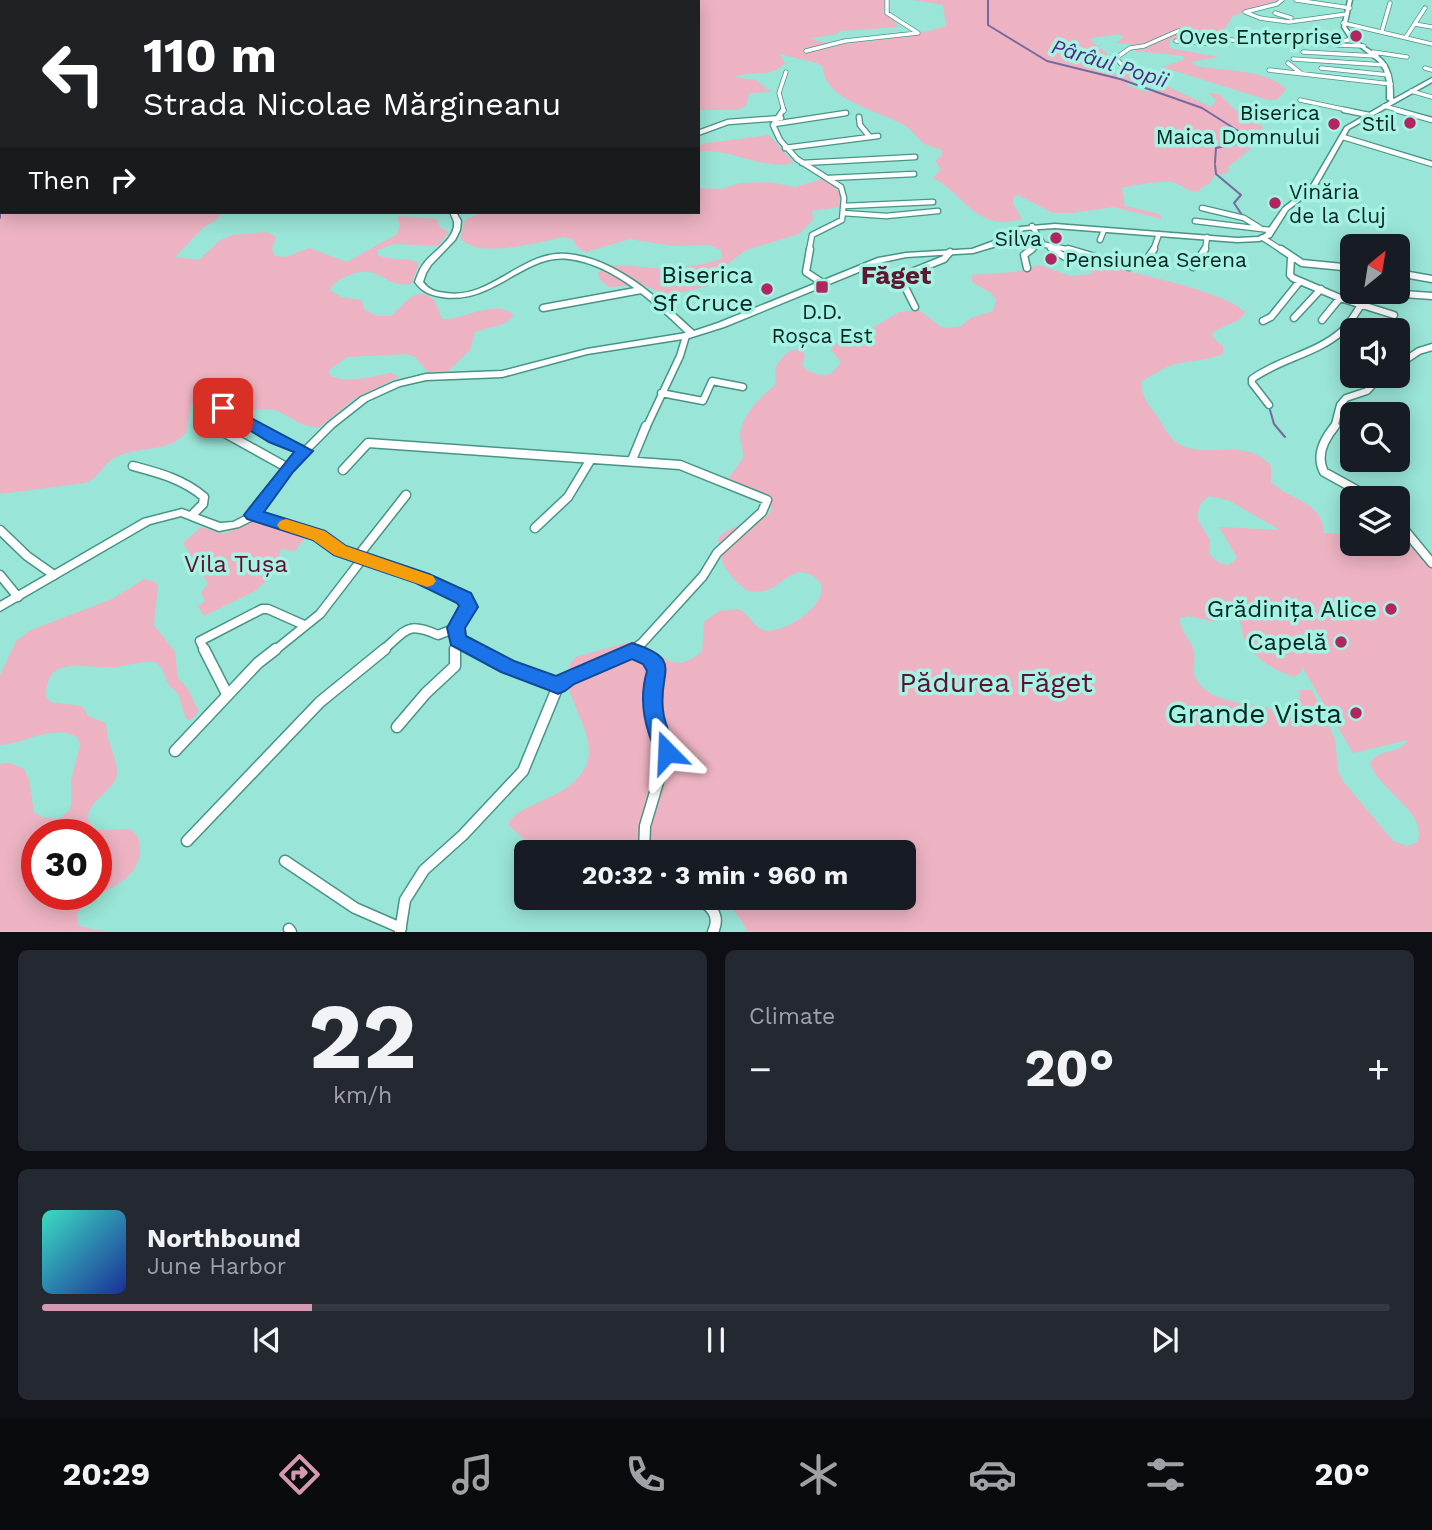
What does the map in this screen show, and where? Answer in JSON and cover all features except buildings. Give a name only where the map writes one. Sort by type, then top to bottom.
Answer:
[{"type":"main road","points":[[1350,0],[1349,11],[1343,23],[1353,39],[1375,54],[1385,65],[1391,84],[1390,99],[1394,101]]},
{"type":"main road","points":[[0,607],[147,520],[175,512],[192,515],[212,527],[235,525],[253,515],[288,468],[338,419],[364,399],[411,379],[502,374],[587,352],[689,335],[732,321],[821,282],[889,257],[982,249],[1022,228],[1032,226],[1237,240],[1263,238],[1285,209],[1313,188],[1348,128],[1432,80]]},
{"type":"main road","points":[[454,214],[459,220],[458,230],[420,275],[420,284],[428,291],[447,296],[475,292],[543,259],[558,255],[585,259],[655,299],[689,335]]},
{"type":"street","points":[[806,51],[845,41],[917,34],[887,13],[887,0]]},
{"type":"street","points":[[1270,22],[1245,12],[1277,4],[1282,0]]},
{"type":"street","points":[[1296,0],[1349,11]]},
{"type":"street","points":[[1306,7],[1310,2]]},
{"type":"street","points":[[1382,31],[1390,3]]},
{"type":"street","points":[[1406,37],[1425,8]]},
{"type":"street","points":[[1259,24],[1311,21],[1349,11]]},
{"type":"street","points":[[1275,13],[1295,20]]},
{"type":"street","points":[[1343,23],[1432,44]]},
{"type":"street","points":[[1415,24],[1432,27]]},
{"type":"street","points":[[1121,64],[1116,58],[1126,50],[1166,38],[1176,32],[1250,43],[1364,46]]},
{"type":"street","points":[[1328,44],[1353,39]]},
{"type":"street","points":[[1176,41],[1215,44],[1228,40]]},
{"type":"street","points":[[1304,52],[1407,57]]},
{"type":"street","points":[[1302,74],[1291,61],[1385,65]]},
{"type":"street","points":[[1321,68],[1388,75]]},
{"type":"street","points":[[1425,68],[1432,70]]},
{"type":"street","points":[[1269,70],[1391,84]]},
{"type":"street","points":[[1344,70],[1388,75]]},
{"type":"street","points":[[773,124],[784,112],[779,93],[786,72]]},
{"type":"street","points":[[1411,91],[1432,97]]},
{"type":"street","points":[[1300,100],[1369,115]]},
{"type":"street","points":[[1384,106],[1432,120]]},
{"type":"street","points":[[773,124],[846,113]]},
{"type":"street","points":[[859,117],[860,125],[870,137]]},
{"type":"street","points":[[700,132],[728,122],[781,118]]},
{"type":"street","points":[[773,124],[785,148],[801,163],[841,186],[844,206],[842,220],[813,235],[806,272],[821,282]]},
{"type":"street","points":[[785,148],[878,136]]},
{"type":"street","points":[[1343,137],[1432,164]]},
{"type":"street","points":[[801,163],[915,157]]},
{"type":"street","points":[[829,178],[914,174]]},
{"type":"street","points":[[844,206],[933,202]]},
{"type":"street","points":[[1202,208],[1244,218],[1261,228]]},
{"type":"street","points":[[843,213],[886,216],[938,211]]},
{"type":"street","points":[[1195,221],[1270,230]]},
{"type":"street","points":[[1032,226],[1040,234],[1041,244]]},
{"type":"street","points":[[1100,240],[1104,230]]},
{"type":"street","points":[[1148,258],[1156,246],[1159,234]]},
{"type":"street","points":[[1193,267],[1204,253],[1207,237]]},
{"type":"street","points":[[1263,238],[1302,263],[1340,267]]},
{"type":"street","points":[[1041,244],[1070,260]]},
{"type":"street","points":[[1027,268],[1024,255],[1041,244],[1087,253],[1129,267]]},
{"type":"street","points":[[915,307],[905,291],[904,279],[907,274],[944,259],[950,252]]},
{"type":"street","points":[[1291,258],[1290,275],[1340,298],[1322,320]]},
{"type":"street","points":[[1410,275],[1432,279]]},
{"type":"street","points":[[1264,321],[1271,317],[1300,281]]},
{"type":"street","points":[[1294,318],[1321,289]]},
{"type":"street","points":[[543,308],[641,290]]},
{"type":"street","points":[[1410,294],[1432,296]]},
{"type":"street","points":[[1358,304],[1394,315]]},
{"type":"street","points":[[1269,405],[1252,380],[1265,370],[1341,332],[1361,305]]},
{"type":"street","points":[[632,460],[689,335]]},
{"type":"street","points":[[1410,357],[1432,347]]},
{"type":"street","points":[[661,393],[703,401],[712,382],[743,387]]},
{"type":"street","points":[[1349,486],[1324,472],[1320,465],[1324,437],[1334,428],[1340,405],[1346,398],[1370,388]]},
{"type":"street","points":[[223,408],[275,439],[305,451]]},
{"type":"street","points":[[214,427],[288,468]]},
{"type":"street","points":[[285,861],[356,909],[401,930],[405,900],[424,870],[463,835],[523,771],[558,686],[567,679],[632,650],[703,576],[717,553],[762,512],[767,500],[680,465],[632,460],[368,443],[343,470]]},
{"type":"street","points":[[535,528],[563,503],[586,475],[591,459]]},
{"type":"street","points":[[132,466],[171,478],[197,490],[204,497],[204,504],[192,515]]},
{"type":"street","points":[[175,751],[258,663],[320,614],[406,495]]},
{"type":"street","points":[[253,515],[319,536],[340,551],[423,579],[464,598],[468,607],[456,628],[455,666],[426,693],[397,727]]},
{"type":"street","points":[[0,530],[27,556],[54,575]]},
{"type":"street","points":[[1410,536],[1432,563]]},
{"type":"street","points":[[0,575],[18,597]]},
{"type":"street","points":[[226,694],[200,641],[262,609],[304,625]]},
{"type":"street","points":[[187,841],[320,702],[411,627],[418,626],[438,635],[456,628]]},
{"type":"street","points":[[457,640],[508,667],[558,686]]},
{"type":"street","points":[[632,650],[656,664],[652,691],[653,714],[667,752],[645,826],[644,840]]},
{"type":"street","points":[[713,910],[718,918],[713,932]]},
{"type":"green space","points":[[700,0],[886,0],[883,12],[893,19],[898,27],[841,31],[834,35],[810,38],[837,43],[898,37],[946,26],[943,5],[913,0],[1278,0],[1233,16],[1217,40],[1186,36],[1170,40],[1169,48],[1219,57],[1191,62],[1196,66],[1256,74],[1277,82],[1286,89],[1277,100],[1268,100],[1162,67],[1183,60],[1184,56],[1136,51],[1131,44],[1116,43],[1123,37],[1119,34],[1092,38],[1091,41],[1108,54],[1102,62],[1109,69],[1102,73],[1147,74],[1151,77],[1149,82],[1126,83],[1151,92],[1159,92],[1156,86],[1167,86],[1211,107],[1216,100],[1208,93],[1219,94],[1243,117],[1262,126],[1264,133],[1259,138],[1260,144],[1228,166],[1229,172],[1214,176],[1199,192],[1168,182],[1122,188],[1125,206],[1160,214],[1162,219],[1113,207],[1053,213],[1018,195],[1013,197],[1013,204],[1022,219],[1006,222],[982,216],[933,178],[941,169],[935,161],[942,155],[942,150],[924,143],[897,121],[843,97],[826,79],[823,67],[817,63],[779,54],[785,63],[774,71],[734,77],[756,80],[771,92],[749,93],[746,106],[737,110],[700,110]]},
{"type":"green space","points":[[769,135],[794,163],[770,164],[722,153],[700,152],[700,145]]},
{"type":"green space","points":[[826,178],[840,195],[840,207],[812,211],[813,220],[799,234],[746,250],[721,269],[722,281],[719,284],[668,295],[643,285],[609,287],[600,280],[598,273],[616,265],[658,268],[698,265],[722,258],[721,250],[709,245],[673,246],[630,239],[586,252],[579,249],[572,239],[563,237],[494,249],[480,248],[460,238],[465,220],[478,214],[700,214],[700,188],[722,189],[740,183],[769,182],[795,187]]},
{"type":"green space","points":[[0,214],[220,214],[218,219],[204,227],[175,257],[199,260],[219,241],[231,235],[267,232],[276,237],[272,250],[275,256],[286,257],[309,248],[347,262],[397,234],[399,216],[437,219],[440,227],[449,232],[438,246],[394,244],[378,250],[378,255],[383,257],[419,263],[412,283],[396,283],[376,274],[358,272],[339,280],[330,290],[341,297],[362,300],[364,309],[377,316],[391,316],[410,298],[421,294],[433,299],[443,319],[488,309],[506,310],[514,315],[506,323],[475,332],[470,350],[447,372],[428,372],[415,357],[406,354],[347,357],[329,370],[330,376],[354,379],[392,373],[399,377],[354,399],[320,427],[302,424],[274,410],[250,409],[213,396],[207,397],[191,405],[186,433],[170,444],[114,458],[85,483],[0,494]]},
{"type":"green space","name":"Pădurea Făget","points":[[1076,254],[1111,267],[1202,291],[1245,312],[1239,320],[1212,334],[1223,346],[1223,354],[1172,365],[1142,381],[1145,399],[1175,441],[1190,448],[1238,450],[1261,457],[1271,466],[1271,482],[1311,507],[1322,522],[1324,533],[1340,534],[1340,556],[1410,556],[1410,541],[1432,565],[1432,931],[747,931],[733,910],[916,910],[916,840],[525,840],[508,825],[522,810],[560,792],[572,783],[582,773],[588,759],[586,733],[570,692],[568,679],[569,667],[576,657],[633,641],[667,660],[682,662],[702,651],[704,622],[719,611],[739,609],[760,628],[775,630],[801,618],[819,598],[822,588],[817,579],[803,572],[789,576],[766,590],[748,591],[726,568],[720,555],[718,539],[730,529],[759,520],[771,511],[766,498],[728,479],[743,458],[740,435],[744,419],[776,384],[775,368],[789,351],[802,350],[805,356],[802,365],[815,374],[831,374],[841,362],[831,350],[834,344],[866,332],[899,312],[919,310],[941,327],[948,328],[961,326],[971,318],[993,311],[996,300],[991,293],[972,282],[972,275],[1015,272],[1039,265],[1071,276],[1092,274],[1092,269],[1075,257]],"holes":[[[1209,496],[1228,500],[1280,530],[1219,527],[1237,558],[1229,565],[1219,563],[1209,554],[1210,540],[1197,518],[1200,504]],[[1223,611],[1239,619],[1246,643],[1255,655],[1281,672],[1295,677],[1301,672],[1301,665],[1353,753],[1408,740],[1399,748],[1378,755],[1370,763],[1374,772],[1416,822],[1419,833],[1416,843],[1407,846],[1393,841],[1342,780],[1338,770],[1335,739],[1312,690],[1300,690],[1299,710],[1288,717],[1264,707],[1217,697],[1202,687],[1196,679],[1193,648],[1180,618],[1188,616],[1215,622]]]},
{"type":"green space","name":"Vila Tușa","points":[[249,521],[307,535],[295,551],[281,549],[273,575],[255,591],[204,616],[198,606],[205,601],[201,593],[208,583],[183,543],[201,527],[224,534]]},
{"type":"green space","points":[[144,579],[153,581],[158,585],[154,625],[175,652],[178,678],[188,689],[198,710],[195,717],[186,719],[178,694],[155,662],[116,667],[70,666],[53,673],[48,682],[46,696],[50,702],[82,706],[88,716],[106,723],[117,771],[115,781],[94,804],[88,819],[58,819],[69,811],[71,805],[71,780],[80,745],[77,737],[68,733],[48,733],[0,745],[0,675],[16,641],[31,630],[112,599]]},
{"type":"green space","points":[[10,763],[24,769],[29,780],[34,812],[41,817],[58,819],[21,819],[21,910],[81,910],[77,914],[78,925],[94,930],[112,931],[0,931],[0,764]]},
{"type":"green space","points":[[130,829],[138,837],[138,861],[133,871],[112,888],[112,830]]},
{"type":"waterway","name":"Pârâul Popii","points":[[988,0],[988,25],[1047,61],[1120,79],[1202,108],[1243,134],[1236,144],[1216,148],[1215,163]]},
{"type":"waterway","name":"Pârâul Popii","points":[[1215,165],[1216,174],[1241,195],[1234,203],[1242,215]]},
{"type":"waterway","points":[[0,213],[0,218]]},
{"type":"waterway","name":"Pârâul Popii","points":[[1270,410],[1274,424],[1285,437]]},
{"type":"slow traffic","points":[[286,525],[319,536],[340,551],[427,581]]},
{"type":"place","name":"Oves Enterprise","points":[[1356,36]]},
{"type":"place","name":"Stil","points":[[1410,123]]},
{"type":"place","name":"Biserica Maica Domnului","points":[[1334,124]]},
{"type":"place","name":"Vinăria de la Cluj","points":[[1275,203]]},
{"type":"place","name":"Silva","points":[[1056,238]]},
{"type":"place","name":"Pensiunea Serena","points":[[1051,259]]},
{"type":"place","name":"D.D. Roșca Est","points":[[822,287]]},
{"type":"place","name":"Biserica Sf Cruce","points":[[767,289]]},
{"type":"place","name":"Grădinița Alice","points":[[1391,609]]},
{"type":"place","name":"Capelă","points":[[1341,642]]},
{"type":"place","name":"Grande Vista","points":[[1356,713]]},
{"type":"district","name":"Făget","points":[[896,275]]},
{"type":"route","points":[[223,408],[275,439],[305,451],[288,468],[253,515],[319,536],[340,551],[423,579],[464,598],[468,601],[468,607],[456,628],[457,640],[485,657],[558,686],[567,679],[632,650],[650,658],[656,664],[657,671],[652,691],[655,726],[667,752]]}]
